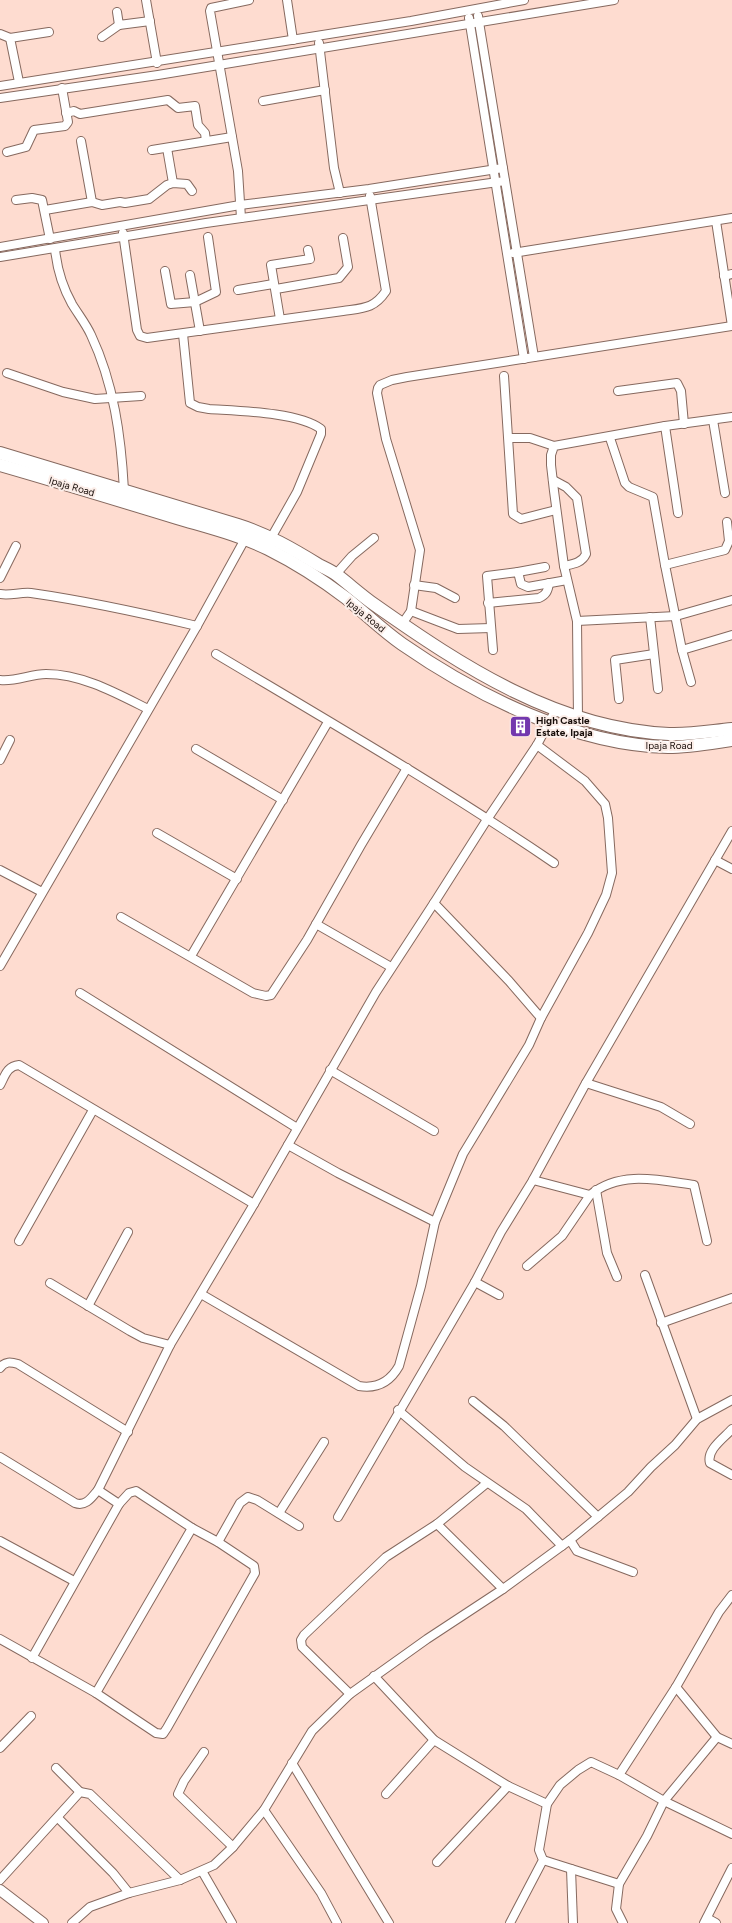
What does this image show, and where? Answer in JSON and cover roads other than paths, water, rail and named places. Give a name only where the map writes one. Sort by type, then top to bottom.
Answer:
[{"type":"main road","name":"Ipaja Road","points":[[0,453],[243,526],[271,538],[336,574],[355,591],[441,651],[490,679],[555,711],[627,730],[670,734],[690,734],[732,729]]},
{"type":"main road","name":"Ipaja Road","points":[[0,465],[245,539],[272,551],[312,574],[347,599],[401,643],[443,670],[490,696],[549,722],[597,737],[646,745],[688,746],[732,740]]},
{"type":"street","points":[[146,0],[157,62]]},
{"type":"street","points":[[241,218],[238,171],[210,8],[217,3],[249,0]]},
{"type":"street","points":[[287,0],[293,40]]},
{"type":"street","points":[[0,86],[318,36],[524,0]]},
{"type":"street","points":[[0,98],[220,65],[479,21],[571,3],[614,0]]},
{"type":"street","points":[[477,9],[534,357]]},
{"type":"street","points":[[468,11],[524,359]]},
{"type":"street","points":[[117,12],[119,25]]},
{"type":"street","points":[[102,37],[119,25],[150,20]]},
{"type":"street","points":[[0,34],[10,38],[49,32]]},
{"type":"street","points":[[318,36],[326,90],[334,168],[340,193]]},
{"type":"street","points":[[10,38],[19,82]]},
{"type":"street","points":[[7,152],[26,147],[34,130],[65,126],[68,122],[62,88]]},
{"type":"street","points":[[263,101],[326,90]]},
{"type":"street","points":[[66,113],[74,111],[80,114],[168,100],[178,108],[195,106],[198,125],[205,133],[206,141]]},
{"type":"street","points":[[152,150],[232,137]]},
{"type":"street","points":[[81,141],[92,202]]},
{"type":"street","points":[[167,148],[173,183]]},
{"type":"street","points":[[0,247],[122,227],[240,205],[369,189],[503,168]]},
{"type":"street","points":[[0,257],[241,218],[505,181]]},
{"type":"street","points":[[45,210],[92,202],[102,206],[148,199],[167,185],[173,183],[187,184],[192,191]]},
{"type":"street","points":[[122,227],[137,330],[140,336],[147,338],[183,334],[372,306],[386,291],[369,189]]},
{"type":"street","points":[[16,200],[32,198],[42,200],[50,239]]},
{"type":"street","points":[[508,254],[732,218]]},
{"type":"street","points":[[402,624],[412,611],[414,585],[420,550],[386,439],[377,393],[378,388],[392,380],[456,368],[524,359],[732,326],[728,275],[716,221]]},
{"type":"street","points":[[165,271],[171,304],[195,302],[216,292],[208,237]]},
{"type":"street","points":[[238,290],[274,287],[339,278],[348,267],[343,238]]},
{"type":"street","points":[[55,249],[58,272],[65,290],[91,334],[104,366],[113,399],[122,449],[124,490]]},
{"type":"street","points":[[280,319],[271,265],[310,260],[308,250]]},
{"type":"street","points":[[190,275],[200,331]]},
{"type":"street","points":[[183,334],[190,403],[198,407],[209,409],[286,417],[314,424],[321,428],[321,434],[297,492],[271,538]]},
{"type":"street","points":[[7,373],[63,392],[95,399],[141,396]]},
{"type":"street","points":[[504,376],[513,514],[521,519],[556,510]]},
{"type":"street","points":[[618,391],[677,383],[681,391],[684,424]]},
{"type":"street","points":[[509,438],[530,438],[554,446],[610,438],[665,426],[732,417]]},
{"type":"street","points":[[713,420],[725,493]]},
{"type":"street","points":[[665,426],[678,513]]},
{"type":"street","points":[[610,438],[625,483],[630,488],[653,497],[682,650],[691,682]]},
{"type":"street","points":[[554,446],[551,455],[556,510],[564,566],[578,621],[578,718]]},
{"type":"street","points":[[553,480],[566,487],[577,498],[586,554],[584,559],[576,564],[564,566]]},
{"type":"street","points":[[665,565],[725,550],[729,541],[727,522]]},
{"type":"street","points":[[336,574],[352,556],[374,538]]},
{"type":"street","points":[[0,966],[197,626],[245,539]]},
{"type":"street","points":[[0,578],[16,546]]},
{"type":"street","points":[[493,650],[487,576],[546,567]]},
{"type":"street","points":[[518,572],[520,584],[524,586],[567,580]]},
{"type":"street","points":[[488,603],[539,598],[545,595],[548,590],[549,583]]},
{"type":"street","points":[[414,585],[436,588],[455,598]]},
{"type":"street","points":[[0,594],[7,595],[29,593],[130,610],[197,626]]},
{"type":"street","points":[[578,621],[676,616],[732,600]]},
{"type":"street","points":[[412,611],[458,629],[491,628]]},
{"type":"street","points":[[650,617],[658,689]]},
{"type":"street","points":[[682,650],[732,635]]},
{"type":"street","points":[[216,654],[488,818],[554,863]]},
{"type":"street","points":[[619,699],[615,660],[654,654]]},
{"type":"street","points":[[0,680],[45,674],[76,678],[111,691],[148,709]]},
{"type":"street","points":[[0,1457],[75,1504],[79,1505],[86,1503],[98,1490],[170,1345],[288,1146],[330,1070],[391,967],[537,745],[555,711]]},
{"type":"street","points":[[191,956],[328,722]]},
{"type":"street","points":[[0,760],[10,740]]},
{"type":"street","points":[[201,1294],[359,1386],[376,1386],[384,1383],[394,1375],[399,1366],[421,1286],[435,1222],[463,1154],[529,1045],[541,1018],[588,933],[606,895],[612,873],[612,852],[605,804],[585,781],[537,745]]},
{"type":"street","points":[[196,750],[283,800]]},
{"type":"street","points":[[122,917],[191,956],[253,994],[269,996],[274,993],[279,986],[407,768]]},
{"type":"street","points":[[338,1517],[398,1410],[475,1282],[501,1232],[533,1180],[586,1083],[732,831]]},
{"type":"street","points":[[157,833],[237,879]]},
{"type":"street","points":[[715,860],[732,869]]},
{"type":"street","points":[[0,870],[42,892]]},
{"type":"street","points":[[434,903],[509,981],[541,1018]]},
{"type":"street","points":[[316,924],[391,967]]},
{"type":"street","points":[[80,993],[297,1128]]},
{"type":"street","points":[[0,1085],[9,1069],[18,1065],[254,1204]]},
{"type":"street","points":[[330,1070],[434,1131]]},
{"type":"street","points":[[586,1083],[661,1107],[690,1124]]},
{"type":"street","points":[[19,1241],[93,1110]]},
{"type":"street","points":[[288,1146],[435,1222]]},
{"type":"street","points":[[527,1266],[562,1236],[593,1192],[617,1181],[633,1178],[694,1185],[707,1241]]},
{"type":"street","points":[[533,1180],[593,1192]]},
{"type":"street","points":[[593,1192],[607,1253],[617,1277]]},
{"type":"street","points":[[88,1306],[128,1232]]},
{"type":"street","points":[[645,1276],[697,1419]]},
{"type":"street","points":[[475,1282],[500,1295]]},
{"type":"street","points":[[50,1283],[136,1335],[170,1345]]},
{"type":"street","points":[[661,1323],[732,1298]]},
{"type":"street","points":[[0,1368],[2,1365],[9,1362],[18,1364],[128,1432]]},
{"type":"street","points":[[72,1923],[90,1907],[129,1893],[180,1880],[214,1865],[233,1847],[264,1810],[312,1731],[350,1694],[570,1540],[628,1492],[651,1467],[675,1445],[697,1419],[732,1400]]},
{"type":"street","points":[[473,1401],[504,1426],[598,1517]]},
{"type":"street","points":[[398,1410],[436,1443],[487,1483],[526,1509],[562,1546]]},
{"type":"street","points":[[732,1429],[711,1452],[709,1458],[710,1463],[732,1475]]},
{"type":"street","points":[[280,1513],[324,1442]]},
{"type":"street","points":[[350,1694],[302,1647],[301,1640],[304,1635],[386,1558],[436,1524],[487,1483]]},
{"type":"street","points":[[98,1490],[119,1504]]},
{"type":"street","points":[[0,1640],[32,1658],[96,1694],[156,1733],[163,1734],[255,1573],[254,1566],[136,1491],[130,1493],[119,1504],[74,1581],[32,1658]]},
{"type":"street","points":[[218,1542],[240,1503],[245,1498],[257,1500],[299,1526]]},
{"type":"street","points":[[436,1524],[502,1589]]},
{"type":"street","points":[[96,1694],[192,1528]]},
{"type":"street","points":[[570,1540],[577,1551],[633,1572]]},
{"type":"street","points":[[0,1541],[74,1581]]},
{"type":"street","points":[[619,1775],[676,1687],[709,1627],[732,1595]]},
{"type":"street","points":[[374,1676],[434,1740],[508,1786],[547,1804]]},
{"type":"street","points":[[676,1687],[718,1737],[732,1744]]},
{"type":"street","points":[[0,1748],[31,1716]]},
{"type":"street","points":[[623,1923],[616,1909],[619,1884],[647,1836],[664,1801],[718,1737]]},
{"type":"street","points":[[386,1794],[434,1740]]},
{"type":"street","points":[[204,1752],[184,1781],[178,1794],[233,1847]]},
{"type":"street","points":[[510,1923],[543,1860],[539,1850],[547,1804],[560,1785],[578,1770],[591,1762],[619,1775],[664,1801],[732,1834]]},
{"type":"street","points":[[292,1763],[389,1923]]},
{"type":"street","points":[[56,1768],[80,1792],[90,1794],[180,1880]]},
{"type":"street","points":[[437,1862],[508,1786]]},
{"type":"street","points":[[0,1880],[58,1818],[80,1792]]},
{"type":"street","points":[[264,1810],[321,1893],[337,1923]]},
{"type":"street","points":[[58,1818],[113,1873],[129,1893]]},
{"type":"street","points":[[543,1860],[619,1884]]},
{"type":"street","points":[[716,1923],[706,1921],[732,1868]]},
{"type":"street","points":[[571,1869],[573,1923]]},
{"type":"street","points":[[202,1871],[232,1923]]},
{"type":"street","points":[[0,1890],[43,1923]]},
{"type":"place","name":"High Castle Estate, Ipaja","points":[[520,726]]}]
